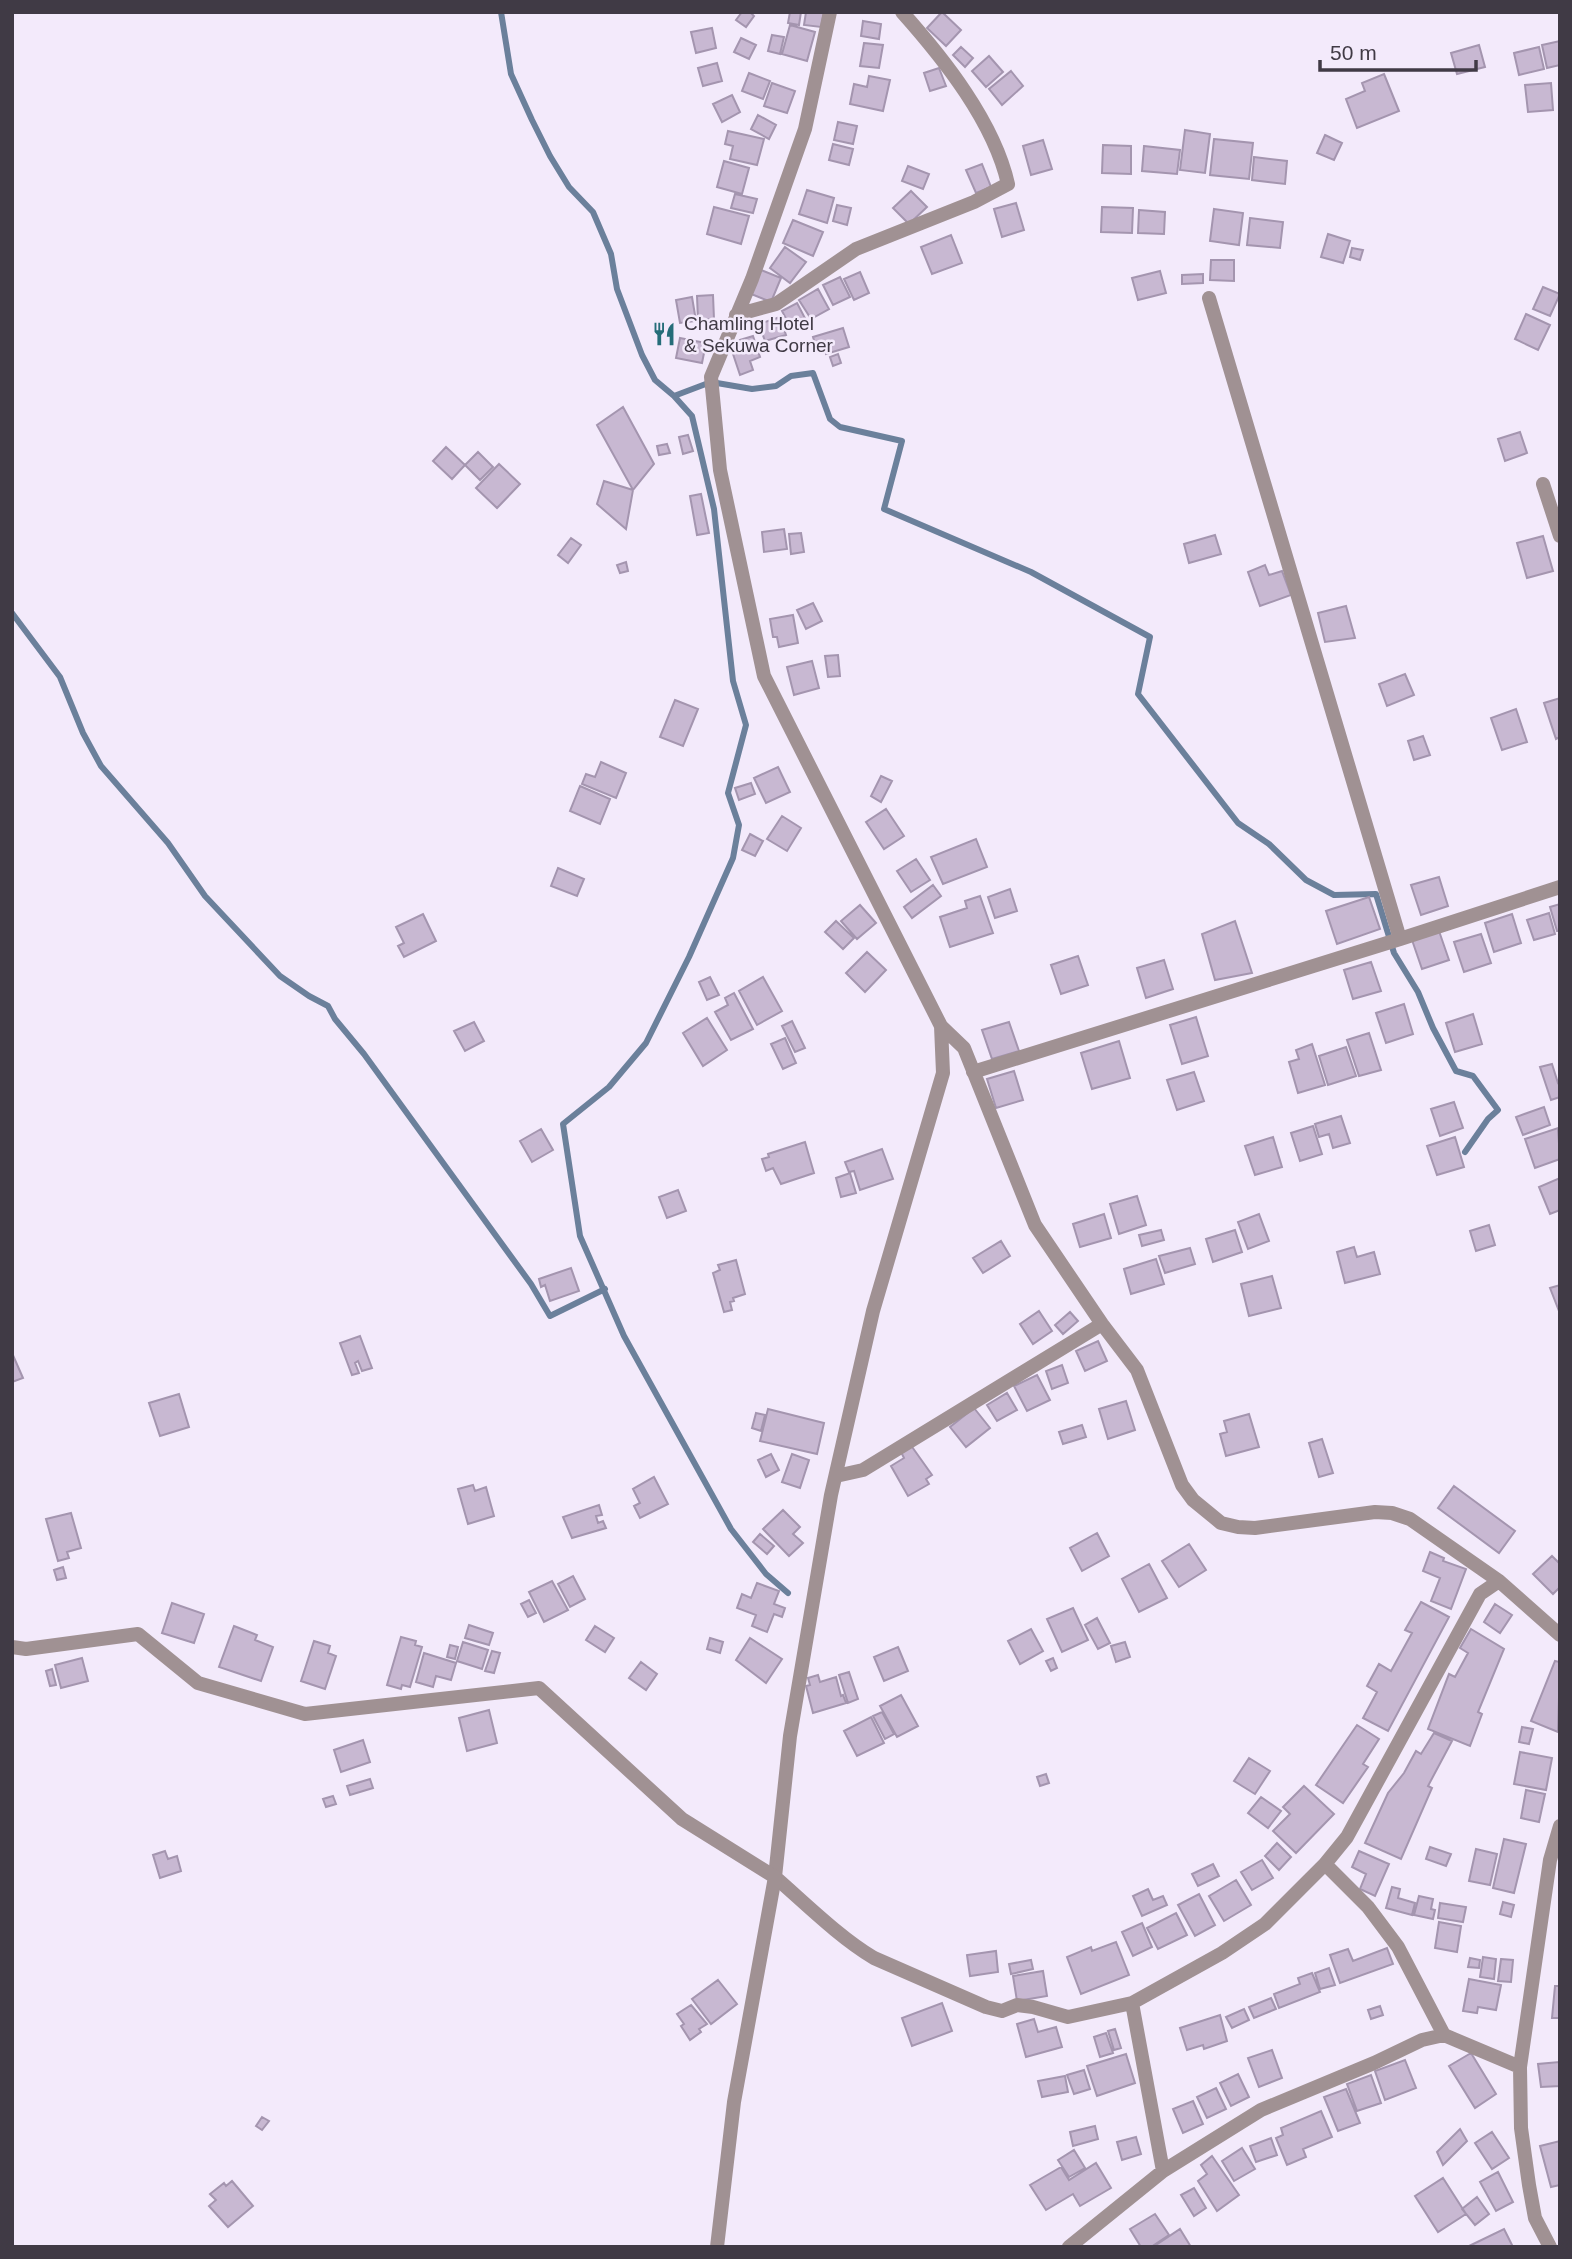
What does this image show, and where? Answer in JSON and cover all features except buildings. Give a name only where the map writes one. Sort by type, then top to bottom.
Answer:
[{"type":"street","points":[[830,12],[805,129],[752,279],[710,377],[719,470],[764,676],[941,1026],[964,1048],[1035,1225],[1136,1370],[1182,1485],[1193,1500],[1221,1522],[1238,1527],[1255,1528],[1357,1513],[1392,1513],[1410,1519],[1499,1581],[1560,1635]]},
{"type":"street","points":[[736,315],[776,304],[856,249],[974,202],[1008,184],[1003,161],[979,116],[948,69],[902,12]]},
{"type":"street","points":[[1209,298],[1400,939]]},
{"type":"street","points":[[1544,484],[1560,536]]},
{"type":"street","points":[[973,1072],[1560,887]]},
{"type":"street","points":[[716,2247],[734,2102],[775,1877],[790,1736],[836,1476],[873,1311],[943,1073],[941,1026]]},
{"type":"street","points":[[836,1476],[863,1471],[1102,1324]]},
{"type":"street","points":[[12,1647],[26,1649],[138,1634],[198,1683],[305,1714],[539,1688],[682,1819],[775,1877],[818,1917],[859,1949],[986,2007],[1002,2011],[1017,2005],[1068,2017],[1132,2003],[1222,1953],[1265,1924],[1325,1864],[1347,1837],[1480,1594],[1499,1581]]},
{"type":"street","points":[[1550,2247],[1535,2218],[1529,2185],[1521,2128],[1520,2067],[1550,1860],[1560,1826]]},
{"type":"street","points":[[1325,1864],[1368,1907],[1398,1947],[1444,2035]]},
{"type":"street","points":[[1132,2003],[1163,2171]]},
{"type":"street","points":[[1069,2247],[1163,2171],[1261,2110],[1422,2040],[1444,2035],[1520,2067]]},
{"type":"waterway","points":[[501,12],[511,74],[550,156],[569,187],[593,212],[611,254],[617,289],[642,355],[655,380],[674,396],[711,382],[752,389],[776,386],[791,376],[813,373],[830,419],[840,427],[902,441],[884,509],[1031,572],[1150,637],[1138,694],[1238,823],[1269,844],[1306,880],[1334,895],[1376,894],[1394,953],[1418,992],[1456,1071],[1473,1076],[1498,1110],[1488,1119],[1465,1152]]},
{"type":"waterway","points":[[674,396],[692,416],[714,509],[733,681],[746,725],[728,793],[739,825],[733,858],[689,957],[646,1043],[609,1087],[563,1124],[580,1236],[624,1336],[731,1529],[766,1574],[788,1593]]},
{"type":"waterway","points":[[12,613],[60,677],[83,733],[101,766],[168,843],[205,896],[280,976],[328,1006],[531,1284],[550,1316],[605,1289]]},
{"type":"place","name":"Chamling Hotel & Sekuwa Corner","points":[[664,334]]}]
